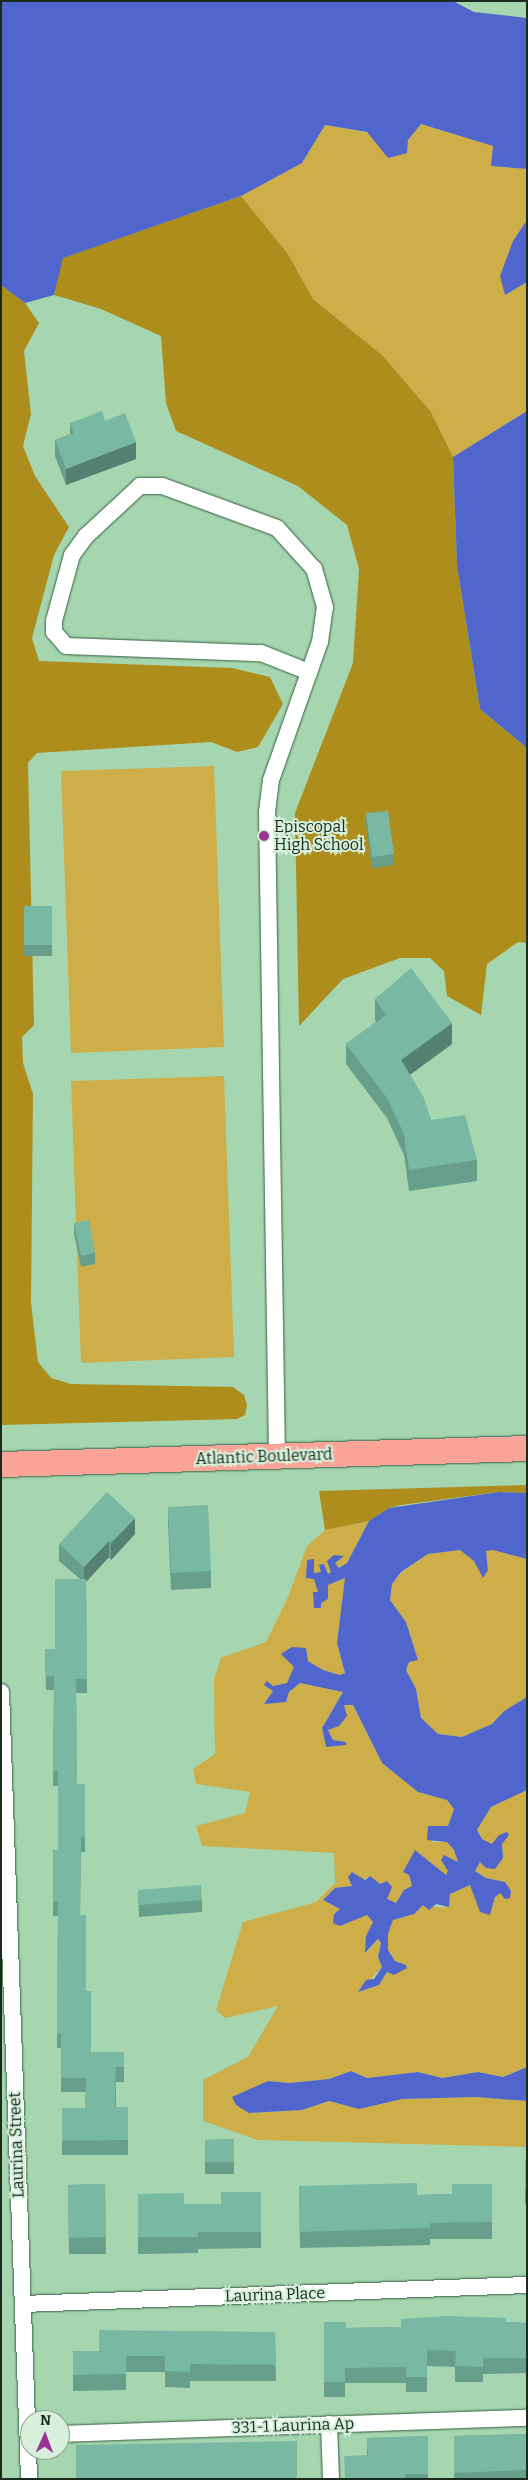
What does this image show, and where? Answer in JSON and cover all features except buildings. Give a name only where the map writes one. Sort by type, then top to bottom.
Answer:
[{"type":"main road","name":"Atlantic Boulevard","points":[[1,1464],[527,1448]]},
{"type":"street","points":[[277,1456],[267,812],[271,780],[320,642],[325,607],[314,569],[277,528],[162,486],[140,486],[86,536],[72,555],[54,621],[54,632],[66,646],[261,654],[309,672]]},
{"type":"street","name":"Laurina Street","points":[[1,1692],[3,1790],[28,2410]]},
{"type":"street","name":"Laurina Place","points":[[23,2304],[527,2285]]},
{"type":"street","name":"331-1 Laurina Ap","points":[[70,2434],[527,2418]]},
{"type":"street","points":[[329,2424],[331,2479]]},
{"type":"street","name":"Laurina Street","points":[[30,2460],[30,2479]]},
{"type":"shaded area","points":[[421,124],[494,146],[491,166],[527,169],[527,220],[513,241],[505,295],[527,282],[527,411],[453,457],[431,412],[383,356],[313,299],[288,254],[241,196],[302,163],[325,125],[408,140]]},
{"type":"shaded area","points":[[241,196],[288,254],[313,299],[383,356],[431,412],[453,457],[457,565],[480,709],[527,748],[527,943],[518,942],[487,964],[481,1015],[447,996],[444,971],[430,958],[400,958],[343,979],[299,1026],[295,813],[353,663],[359,569],[347,525],[298,486],[176,431],[166,403],[161,336],[101,309],[54,295],[62,258]]},
{"type":"shaded area","points":[[1,285],[25,303],[39,323],[24,351],[31,414],[23,446],[35,476],[69,527],[54,555],[32,638],[39,661],[232,668],[270,677],[283,704],[258,747],[237,752],[211,742],[37,753],[28,763],[34,1025],[22,1037],[23,1063],[33,1094],[31,1303],[38,1362],[51,1378],[71,1384],[233,1387],[244,1395],[247,1405],[245,1415],[237,1419],[1,1425]]},
{"type":"shaded area","points":[[214,766],[224,1047],[71,1053],[61,771]]},
{"type":"shaded area","points":[[224,1076],[234,1357],[81,1363],[71,1081]]},
{"type":"shaded area","points":[[527,1485],[527,1493],[499,1492],[401,1505],[389,1508],[369,1521],[325,1530],[319,1491]]},
{"type":"shaded area","points":[[369,1521],[347,1563],[339,1568],[335,1563],[341,1558],[334,1555],[331,1572],[328,1574],[324,1564],[321,1573],[314,1573],[321,1603],[327,1585],[346,1578],[337,1643],[345,1673],[341,1675],[323,1670],[308,1661],[295,1667],[287,1684],[273,1686],[267,1681],[273,1691],[264,1703],[286,1702],[289,1692],[300,1683],[343,1692],[322,1728],[326,1747],[346,1742],[333,1740],[328,1730],[346,1715],[344,1705],[353,1705],[382,1763],[418,1792],[447,1800],[454,1809],[448,1826],[428,1826],[432,1842],[447,1842],[454,1850],[458,1862],[446,1875],[415,1850],[409,1875],[412,1886],[404,1890],[396,1903],[387,1899],[380,1885],[370,1876],[323,1900],[341,1909],[367,1915],[373,1922],[366,1936],[366,1953],[379,1939],[381,1943],[378,1957],[382,1967],[359,1992],[379,1985],[387,1972],[406,1965],[395,1961],[388,1950],[388,1934],[393,1920],[414,1914],[423,1905],[444,1908],[450,1894],[470,1885],[490,1914],[495,1897],[500,1893],[505,1882],[486,1878],[475,1871],[480,1862],[503,1858],[502,1844],[492,1845],[482,1839],[477,1830],[491,1807],[527,1790],[527,2067],[503,2077],[478,2072],[442,2078],[418,2072],[367,2078],[351,2071],[329,2079],[289,2083],[268,2081],[249,2113],[302,2110],[329,2101],[359,2109],[402,2099],[476,2097],[527,2101],[526,2147],[258,2140],[203,2121],[203,2080],[248,2057],[278,2006],[225,2018],[216,2010],[243,1922],[316,1902],[335,1883],[334,1853],[202,1846],[196,1826],[245,1813],[250,1792],[196,1784],[193,1769],[215,1754],[214,1679],[221,1658],[266,1642],[288,1597],[307,1546],[325,1530]]},
{"type":"shaded area","points":[[493,1549],[527,1559],[527,1697],[504,1711],[492,1724],[462,1737],[438,1734],[421,1719],[416,1689],[406,1670],[409,1662],[418,1660],[406,1622],[390,1600],[392,1584],[402,1572],[428,1554],[460,1550],[488,1570],[486,1551]]},
{"type":"water","points":[[1,1],[453,1],[474,12],[527,18],[527,169],[491,166],[493,146],[421,124],[408,140],[407,153],[388,158],[367,132],[325,125],[302,163],[241,196],[63,258],[54,295],[25,303],[1,285]]},
{"type":"water","points":[[527,220],[527,282],[505,295],[500,276],[513,241]]},
{"type":"water","points":[[527,411],[527,748],[480,709],[457,565],[453,457]]},
{"type":"water","points":[[499,1492],[527,1493],[527,1559],[493,1550],[486,1551],[488,1570],[483,1578],[474,1561],[460,1550],[428,1554],[401,1572],[392,1584],[390,1600],[406,1622],[418,1660],[409,1662],[406,1670],[416,1689],[421,1718],[438,1734],[462,1737],[492,1724],[504,1711],[527,1697],[527,1790],[491,1807],[477,1830],[482,1839],[492,1844],[499,1835],[507,1832],[509,1835],[502,1844],[503,1858],[495,1869],[486,1868],[480,1862],[475,1871],[486,1878],[505,1882],[511,1891],[510,1898],[505,1899],[500,1893],[495,1897],[490,1915],[480,1912],[470,1885],[450,1894],[449,1907],[436,1904],[429,1910],[423,1905],[414,1914],[393,1920],[388,1934],[388,1950],[395,1961],[406,1965],[407,1968],[394,1975],[387,1972],[379,1985],[358,1992],[366,1980],[374,1979],[382,1967],[378,1957],[381,1943],[378,1939],[365,1953],[366,1936],[373,1922],[367,1915],[340,1926],[333,1923],[334,1914],[340,1909],[323,1900],[335,1888],[352,1886],[348,1877],[352,1872],[365,1880],[370,1876],[380,1884],[387,1881],[392,1887],[387,1899],[396,1903],[404,1890],[412,1886],[409,1875],[403,1872],[415,1850],[446,1875],[448,1871],[441,1860],[444,1855],[458,1862],[454,1850],[447,1842],[427,1840],[428,1826],[448,1826],[454,1809],[447,1800],[418,1792],[382,1763],[353,1705],[344,1705],[347,1716],[339,1726],[328,1730],[333,1740],[346,1742],[346,1745],[326,1747],[322,1728],[343,1692],[300,1683],[289,1692],[286,1702],[264,1704],[273,1691],[264,1685],[267,1681],[273,1686],[287,1683],[294,1667],[281,1654],[292,1647],[306,1648],[308,1661],[323,1670],[340,1675],[345,1673],[337,1643],[345,1578],[328,1585],[328,1599],[321,1603],[321,1608],[314,1608],[313,1592],[318,1592],[314,1579],[306,1578],[307,1560],[314,1559],[314,1573],[321,1572],[319,1565],[324,1564],[328,1574],[331,1572],[327,1561],[334,1555],[344,1556],[335,1563],[339,1568],[347,1563],[369,1521],[389,1508]]},
{"type":"water","points":[[527,2067],[527,2101],[476,2097],[402,2099],[359,2109],[329,2101],[302,2110],[249,2113],[236,2105],[232,2097],[268,2081],[289,2083],[329,2079],[351,2071],[367,2078],[418,2072],[442,2078],[478,2072],[503,2077]]},
{"type":"place","name":"Episcopal High School","points":[[264,836]]}]
